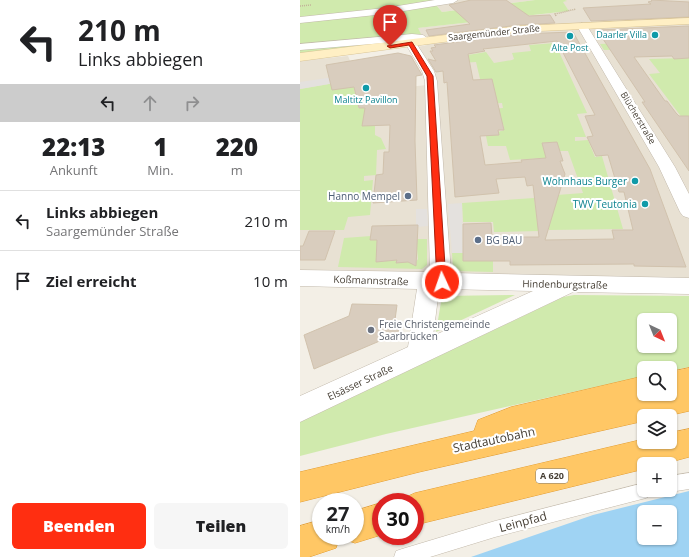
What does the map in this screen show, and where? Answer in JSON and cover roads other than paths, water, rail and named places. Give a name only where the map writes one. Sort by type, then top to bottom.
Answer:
[{"type":"highway","points":[[677,383],[689,380]]},
{"type":"highway","points":[[419,457],[512,421],[637,392]]},
{"type":"highway","name":"Stadtautobahn","points":[[300,487],[419,457],[689,398]]},
{"type":"highway","name":"A 620","points":[[424,507],[689,443]]},
{"type":"highway","points":[[300,543],[312,540]]},
{"type":"street","points":[[300,20],[385,11],[453,0]]},
{"type":"street","name":"Saargemünder Straße","points":[[300,57],[503,31],[689,21]]},
{"type":"street","name":"Blücherstraße","points":[[582,26],[667,167],[689,212]]},
{"type":"street","points":[[300,47],[419,37],[417,42],[431,81],[435,282],[419,354]]},
{"type":"street","name":"Koßmannstraße","points":[[300,278],[435,282]]},
{"type":"street","name":"Hindenburgstraße","points":[[435,282],[689,286]]},
{"type":"street","name":"Elsässer Straße","points":[[300,409],[569,284]]},
{"type":"lane","points":[[677,483],[689,481]]},
{"type":"lane","name":"Leinpfad","points":[[402,557],[495,530],[637,492]]},
{"type":"water","points":[[689,491],[689,557],[471,557],[593,515],[665,497],[677,497],[677,494]]},
{"type":"place","name":"Daarler Villa","points":[[655,35]]},
{"type":"place","name":"Alte Post","points":[[570,36]]},
{"type":"place","name":"Maltitz Pavillon","points":[[366,88]]},
{"type":"place","name":"Wohnhaus Burger","points":[[635,181]]},
{"type":"place","name":"Hanno Mempel","points":[[408,196]]},
{"type":"place","name":"TWV Teutonia","points":[[645,204]]},
{"type":"place","name":"BG BAU","points":[[478,240]]},
{"type":"place","name":"Freie Christengemeinde Saarbrücken","points":[[371,330]]}]
